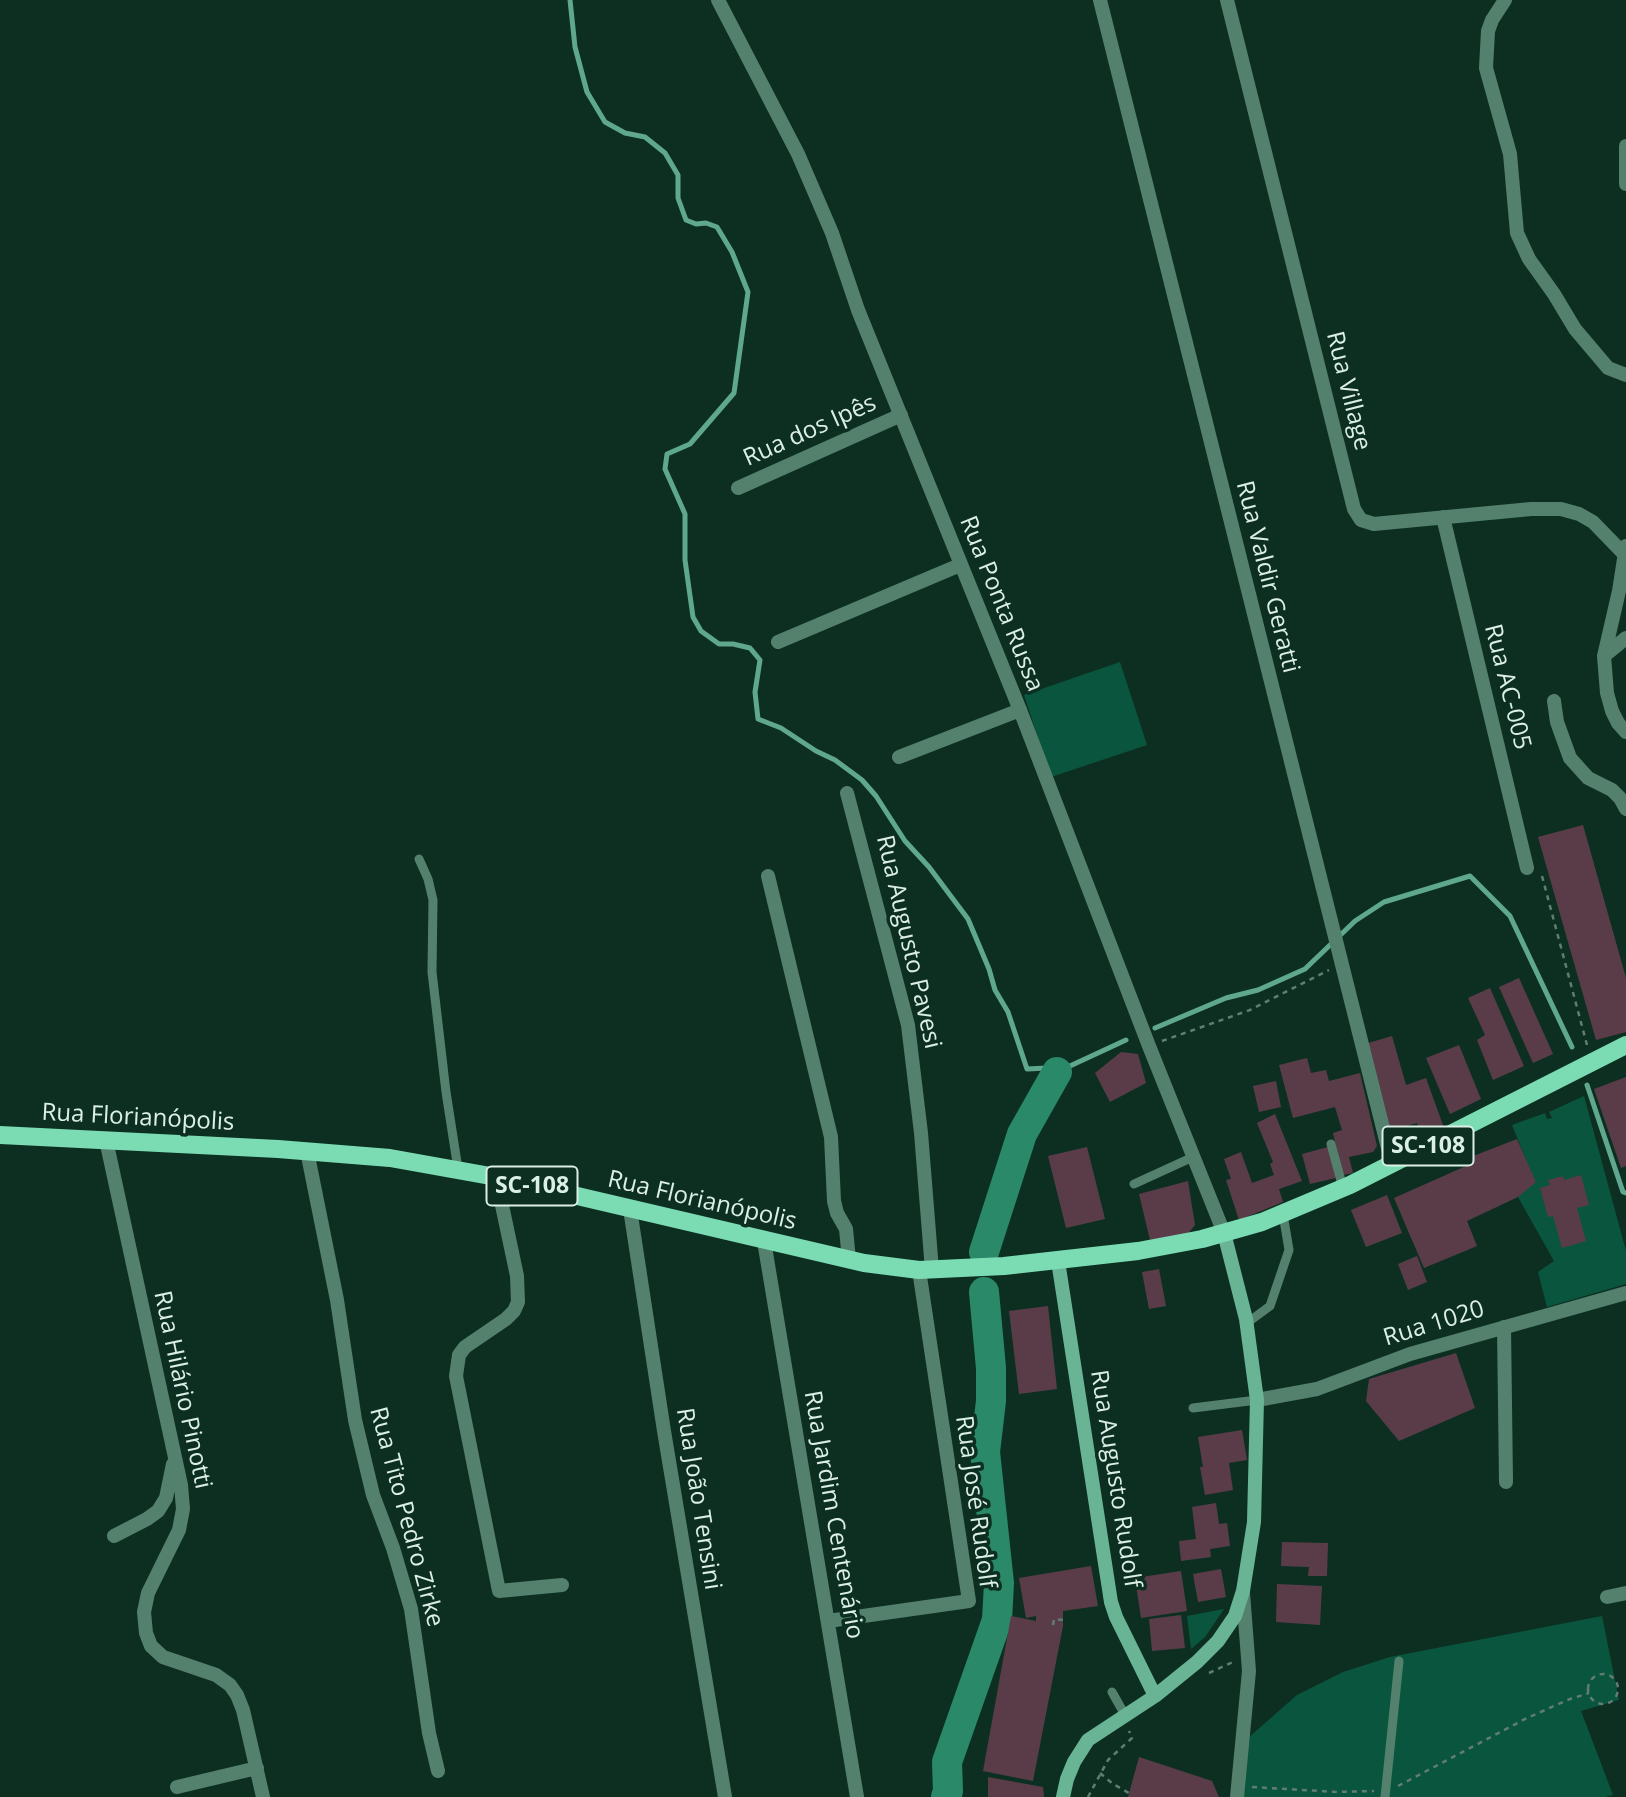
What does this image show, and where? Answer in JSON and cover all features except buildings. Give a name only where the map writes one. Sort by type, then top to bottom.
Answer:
[{"type":"main road","name":"SC-108","points":[[1224,1233],[1283,1214],[1343,1188],[1626,1045]]},
{"type":"main road","name":"Rua Florianópolis","points":[[0,1135],[307,1151],[390,1158],[496,1177],[849,1260],[926,1270],[1058,1261],[1138,1251],[1224,1233]]},
{"type":"main road","points":[[1063,1797],[1069,1758],[1088,1740],[1155,1696],[1197,1662],[1218,1641],[1235,1616],[1254,1522],[1257,1400],[1247,1323],[1224,1233]]},
{"type":"main road","name":"Rua Augusto Rudolf","points":[[1058,1261],[1111,1602],[1155,1696]]},
{"type":"street","name":"Rua Ponta Russa","points":[[718,0],[798,154],[832,233],[858,310],[1020,710],[1224,1233]]},
{"type":"street","name":"Rua Valdir Geratti","points":[[1100,0],[1392,1164]]},
{"type":"street","name":"Rua Village","points":[[1227,0],[1354,509],[1361,520],[1374,524],[1531,509],[1561,509],[1579,514],[1593,522],[1625,550]]},
{"type":"street","points":[[1505,0],[1488,31],[1486,68],[1510,154],[1517,233],[1525,253],[1575,329],[1608,368],[1626,375]]},
{"type":"street","points":[[1626,146],[1626,184]]},
{"type":"street","name":"Rua dos Ipês","points":[[738,488],[901,415]]},
{"type":"street","name":"Rua AC-005","points":[[1443,517],[1527,867]]},
{"type":"street","points":[[1625,550],[1604,656],[1607,693],[1612,711],[1626,732]]},
{"type":"street","points":[[778,642],[960,565]]},
{"type":"street","points":[[1604,656],[1626,639]]},
{"type":"street","points":[[1554,701],[1557,722],[1570,758],[1588,778],[1612,790],[1626,808]]},
{"type":"street","points":[[899,757],[1020,710]]},
{"type":"street","name":"Rua Augusto Pavesi","points":[[847,793],[908,1026],[921,1133],[926,1270]]},
{"type":"street","points":[[768,876],[831,1137],[834,1201],[846,1229],[849,1260]]},
{"type":"street","name":"Rua Hilário Pinotti","points":[[106,1140],[181,1485],[183,1510],[179,1530],[148,1593],[144,1612],[146,1633],[151,1646],[163,1657],[216,1675],[230,1685],[243,1710],[263,1797]]},
{"type":"street","name":"Rua Tito Pedro Zirke","points":[[307,1151],[337,1300],[358,1431],[373,1495],[396,1557],[411,1609],[429,1733],[438,1771]]},
{"type":"street","points":[[496,1177],[517,1276],[518,1302],[506,1319],[474,1340],[459,1355],[457,1385],[499,1591],[562,1585]]},
{"type":"street","name":"Rua João Tensini","points":[[630,1209],[725,1797]]},
{"type":"street","name":"Rua Jardim Centenário","points":[[764,1241],[857,1797]]},
{"type":"street","name":"Rua José Rudolf","points":[[828,1621],[969,1601],[926,1270]]},
{"type":"street","name":"Rua 1020","points":[[1257,1400],[1317,1389],[1397,1358],[1626,1293]]},
{"type":"street","points":[[1504,1327],[1506,1482]]},
{"type":"street","points":[[114,1536],[158,1511],[166,1498],[171,1479],[174,1448]]},
{"type":"street","points":[[1237,1797],[1249,1671],[1242,1591]]},
{"type":"street","points":[[1607,1597],[1626,1593]]},
{"type":"street","points":[[177,1787],[257,1768]]},
{"type":"lane","points":[[419,859],[433,900],[432,972],[458,1169]]},
{"type":"lane","points":[[1331,1143],[1343,1188]]},
{"type":"lane","points":[[1134,1184],[1193,1157]]},
{"type":"lane","points":[[1247,1323],[1270,1306],[1289,1250],[1283,1214]]},
{"type":"lane","points":[[1193,1408],[1257,1400]]},
{"type":"lane","points":[[1385,1797],[1399,1661]]},
{"type":"lane","points":[[1112,1692],[1125,1715]]},
{"type":"path","points":[[1527,867],[1538,870],[1544,879],[1592,1061]]},
{"type":"path","points":[[1149,1046],[1250,1010],[1339,956]]},
{"type":"path","points":[[1053,1625],[1054,1619],[1063,1620]]},
{"type":"path","points":[[1601,1674],[1611,1676],[1617,1684],[1616,1698],[1608,1704],[1598,1704],[1589,1693],[1589,1683],[1601,1674]]},
{"type":"path","points":[[1395,1787],[1527,1718],[1589,1693]]},
{"type":"path","points":[[1088,1797],[1108,1760],[1132,1738],[1129,1731]]},
{"type":"path","points":[[1100,1773],[1129,1793]]},
{"type":"path","points":[[1251,1787],[1337,1792],[1375,1791]]},
{"type":"green space","points":[[1120,662],[1147,745],[1051,777],[1024,695]]},
{"type":"green space","points":[[1584,1096],[1626,1251],[1626,1284],[1547,1307],[1538,1272],[1554,1261],[1518,1197],[1535,1182],[1512,1125],[1545,1113],[1547,1119],[1552,1118],[1549,1112]]},
{"type":"green space","points":[[1224,1609],[1205,1637],[1191,1649],[1187,1616]]},
{"type":"green space","points":[[1602,1616],[1619,1700],[1581,1711],[1613,1795],[1243,1797],[1248,1738],[1297,1695],[1343,1672],[1390,1657]]},
{"type":"waterway","points":[[570,0],[575,47],[587,92],[605,122],[625,133],[645,137],[665,153],[678,175],[678,198],[686,220],[717,227],[732,252],[748,292],[734,393],[690,444],[667,454],[665,469],[685,514],[685,560],[693,617],[701,631],[719,644],[750,648],[760,660],[755,692],[758,719],[781,728],[835,760],[862,780],[876,796],[905,841],[929,867],[968,919],[995,990],[1008,1012],[1027,1069],[1047,1068],[1057,1072],[1126,1040]]},
{"type":"waterway","points":[[1155,1028],[1226,998],[1258,990],[1305,969],[1355,921],[1384,902],[1470,876],[1510,916],[1572,1047]]},
{"type":"waterway","points":[[984,1252],[1022,1134],[1057,1072]]},
{"type":"waterway","points":[[1587,1085],[1623,1192],[1626,1193]]},
{"type":"waterway","points":[[946,1797],[947,1762],[997,1620],[999,1583],[985,1452],[991,1401],[991,1368],[984,1292]]}]
